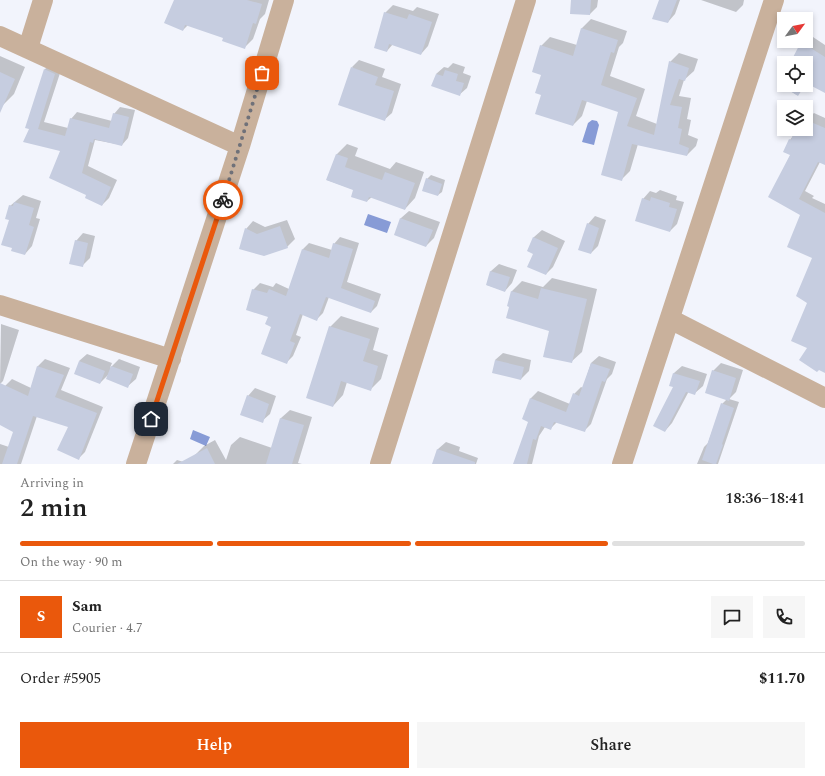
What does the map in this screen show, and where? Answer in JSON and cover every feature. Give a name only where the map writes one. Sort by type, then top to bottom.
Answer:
[{"type":"street","points":[[28,48],[43,0]]},
{"type":"street","points":[[136,464],[240,146],[284,0]]},
{"type":"street","points":[[380,464],[526,0]]},
{"type":"street","points":[[622,464],[774,0]]},
{"type":"street","points":[[0,36],[240,146]]},
{"type":"street","points":[[0,305],[171,359]]},
{"type":"street","points":[[670,319],[825,398]]},
{"type":"water","points":[[592,120],[597,121],[599,125],[594,145],[582,142],[588,123]]},
{"type":"water","points":[[368,214],[391,222],[387,233],[364,225]]},
{"type":"water","points":[[193,430],[210,437],[206,446],[190,439]]},
{"type":"building","points":[[174,0],[247,0],[262,4],[256,24],[253,23],[245,49],[222,41],[223,38],[185,25],[183,31],[164,23]]},
{"type":"building","points":[[571,0],[591,0],[590,15],[570,14]]},
{"type":"building","points":[[659,0],[677,0],[668,23],[652,19]]},
{"type":"building","points":[[384,12],[407,19],[409,14],[432,22],[421,55],[389,44],[387,52],[374,48]]},
{"type":"building","points":[[581,28],[618,40],[614,53],[611,52],[601,85],[637,98],[627,126],[654,135],[669,61],[689,68],[685,81],[679,79],[670,105],[682,107],[678,128],[682,129],[679,144],[689,148],[687,156],[632,144],[622,181],[601,175],[618,112],[582,100],[573,126],[535,114],[541,95],[535,93],[541,75],[532,72],[540,45],[573,56]]},
{"type":"building","points":[[798,48],[811,48],[825,57],[825,93],[813,87],[813,56],[794,56]]},
{"type":"building","points":[[351,67],[378,77],[375,85],[394,91],[385,121],[338,105]]},
{"type":"building","points":[[44,69],[55,74],[38,129],[65,136],[70,118],[109,128],[113,113],[129,117],[122,146],[94,139],[93,143],[90,142],[82,173],[111,187],[102,206],[85,198],[86,195],[49,178],[60,151],[23,142],[29,129],[25,128]]},
{"type":"building","points":[[445,70],[458,74],[456,81],[464,83],[460,96],[431,86],[436,74],[443,76]]},
{"type":"building","points":[[0,72],[15,79],[0,113]]},
{"type":"building","points":[[792,92],[801,92],[798,96]]},
{"type":"building","points":[[813,123],[825,128],[825,165],[818,162],[799,199],[825,213],[825,373],[819,370],[817,372],[799,360],[807,348],[791,341],[807,303],[796,296],[812,258],[787,247],[800,215],[768,197],[790,155],[783,152],[789,139],[791,140],[793,136],[813,136]]},
{"type":"building","points":[[336,154],[348,158],[345,167],[382,180],[385,172],[415,183],[405,210],[369,197],[367,202],[351,197],[353,190],[326,180]]},
{"type":"building","points":[[426,178],[442,184],[438,196],[422,191]]},
{"type":"building","points":[[651,197],[670,203],[669,207],[677,209],[670,232],[635,221],[642,198],[650,201]]},
{"type":"building","points":[[14,202],[34,208],[29,225],[34,227],[25,255],[11,251],[12,248],[1,245],[9,220],[5,219],[9,205],[13,206]]},
{"type":"building","points":[[400,218],[433,230],[426,247],[394,235]]},
{"type":"building","points":[[587,223],[599,228],[591,254],[578,250]]},
{"type":"building","points":[[280,226],[288,248],[264,256],[239,249],[245,228],[257,234]]},
{"type":"building","points":[[533,237],[558,248],[546,275],[527,267],[533,254],[527,251]]},
{"type":"building","points":[[75,240],[88,243],[83,267],[69,264]]},
{"type":"building","points":[[333,243],[353,249],[341,288],[375,301],[371,313],[326,297],[317,321],[300,314],[290,341],[295,343],[287,364],[261,354],[271,327],[265,324],[268,317],[246,310],[252,289],[267,293],[269,289],[286,296],[302,249],[329,258]]},
{"type":"building","points":[[490,271],[510,277],[505,292],[486,285]]},
{"type":"building","points":[[541,288],[587,299],[572,363],[543,357],[549,331],[506,318],[509,307],[507,306],[511,291],[538,299]]},
{"type":"building","points":[[329,326],[370,339],[363,361],[378,366],[371,391],[341,381],[333,407],[306,398]]},
{"type":"building","points":[[495,360],[524,367],[521,380],[492,373]]},
{"type":"building","points":[[79,361],[105,371],[100,384],[74,374]]},
{"type":"building","points":[[591,363],[610,369],[605,382],[602,381],[585,432],[554,422],[551,430],[541,426],[536,440],[533,439],[527,464],[513,464],[528,422],[522,419],[530,398],[566,412],[573,393],[579,396]]},
{"type":"building","points":[[37,366],[64,375],[55,397],[97,413],[79,460],[57,450],[68,427],[33,416],[17,464],[2,464],[13,432],[0,425],[0,383],[28,396]]},
{"type":"building","points":[[111,366],[133,374],[128,388],[106,379]]},
{"type":"building","points":[[712,370],[736,378],[729,401],[705,393]]},
{"type":"building","points":[[673,373],[700,381],[695,395],[686,392],[665,432],[653,426],[673,387],[669,386]]},
{"type":"building","points":[[247,395],[269,404],[263,423],[240,415]]},
{"type":"building","points":[[721,403],[734,408],[716,464],[713,464],[702,460]]},
{"type":"building","points":[[280,418],[304,425],[292,464],[266,464]]},
{"type":"building","points":[[207,448],[215,464],[177,464]]},
{"type":"building","points":[[437,449],[475,462],[475,464],[432,464]]},
{"type":"way so far","points":[[223,200],[262,73]]},
{"type":"route","points":[[151,419],[223,200]]}]
